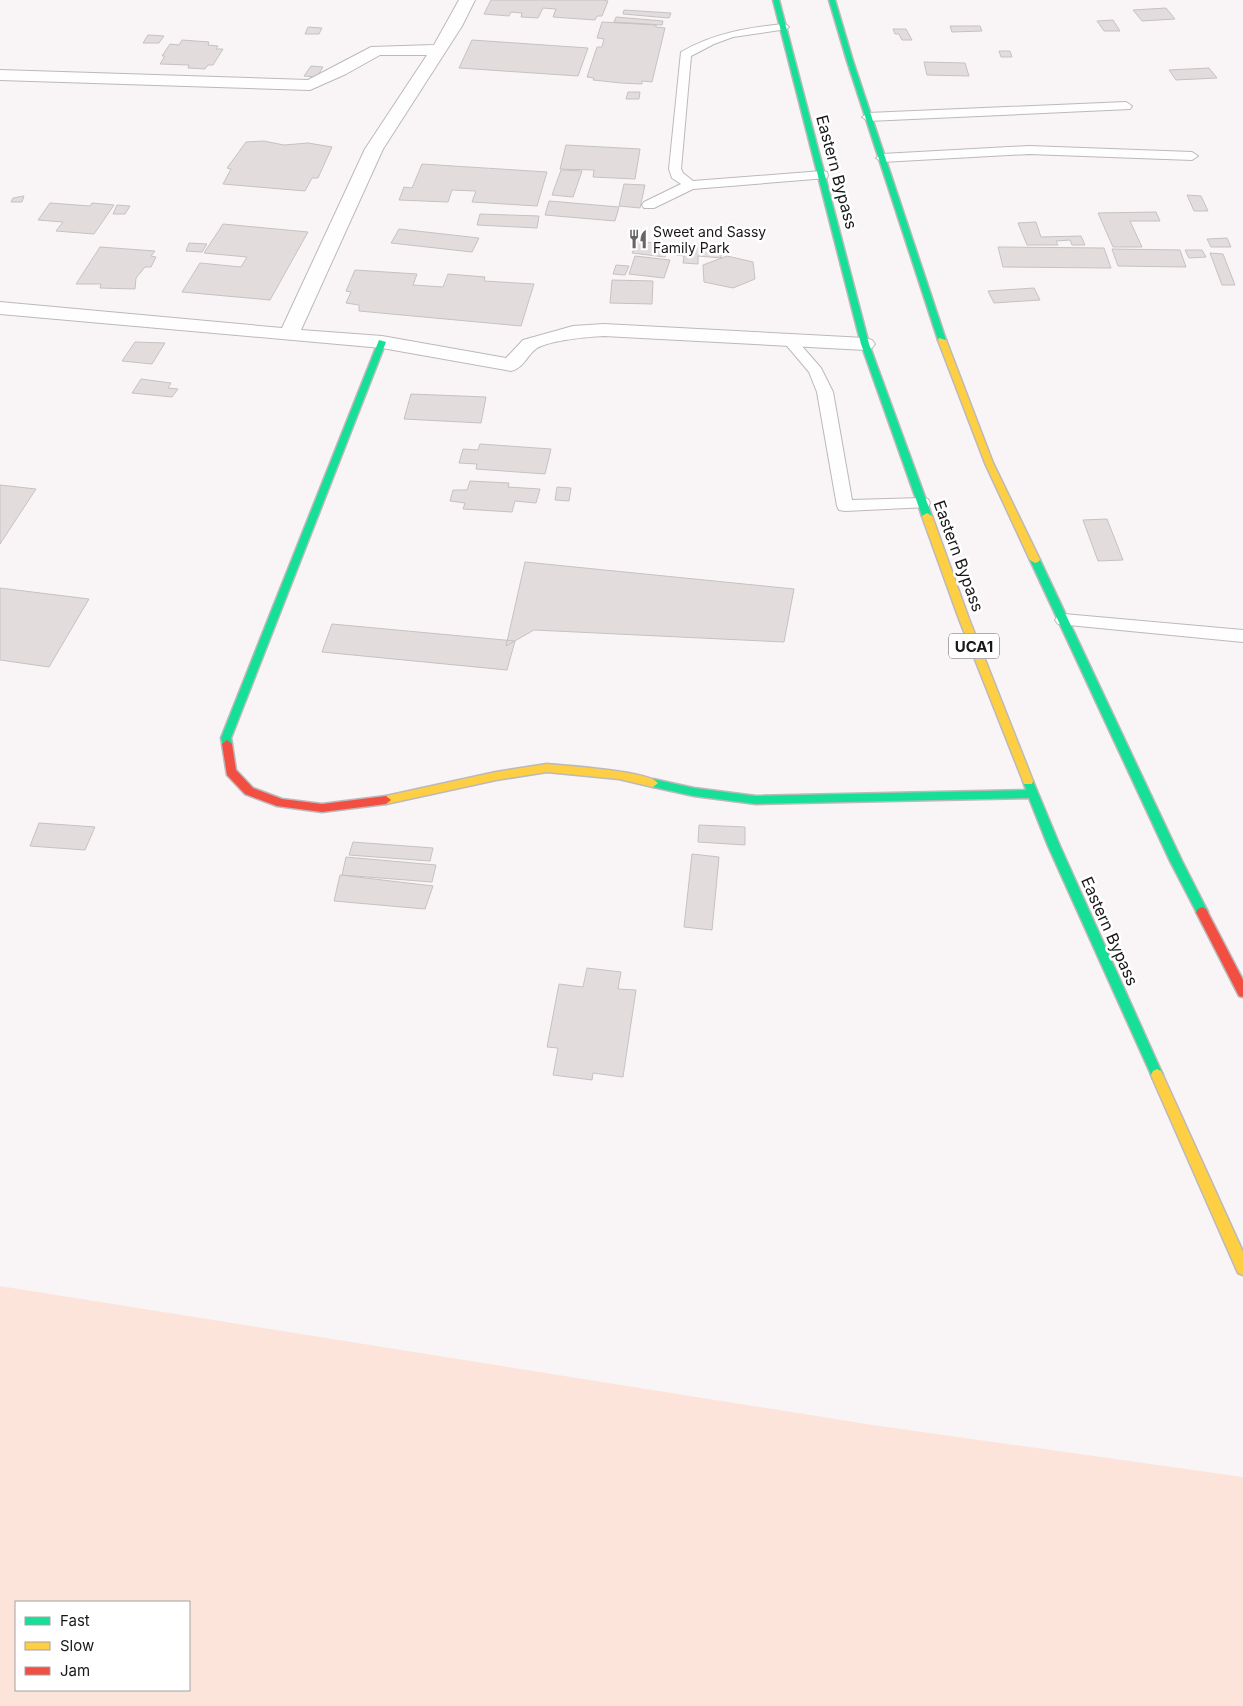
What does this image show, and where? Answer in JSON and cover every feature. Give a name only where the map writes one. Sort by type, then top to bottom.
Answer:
[{"type":"main road","name":"Eastern Bypass","points":[[776,0],[865,344],[964,619],[1054,846],[1243,1268]]},
{"type":"main road","points":[[832,0],[850,62],[936,323],[989,463],[1176,861],[1243,992]]},
{"type":"main road","points":[[382,342],[226,738],[231,772],[249,791],[281,803],[322,808],[387,800],[496,776],[547,768],[619,775],[694,792],[756,800],[1033,794]]},
{"type":"street","points":[[289,335],[374,150],[438,50],[467,0]]},
{"type":"street","points":[[0,75],[310,85],[340,72],[377,50],[438,50]]},
{"type":"street","points":[[0,308],[382,342],[511,365],[530,344],[573,332],[604,330],[865,344]]},
{"type":"lane","points":[[690,185],[677,175],[675,169],[685,54],[707,41],[731,33],[783,27]]},
{"type":"lane","points":[[868,117],[1126,106]]},
{"type":"lane","points":[[882,158],[1029,150],[1192,156]]},
{"type":"lane","points":[[649,205],[690,185],[822,175]]},
{"type":"lane","points":[[789,340],[816,370],[825,392],[845,506],[922,503]]},
{"type":"lane","points":[[1064,620],[1243,636]]},
{"type":"shaded area","points":[[0,1286],[873,1425],[1243,1477],[1243,1706],[0,1706]]},
{"type":"building","points":[[491,0],[608,1],[602,16],[597,16],[595,20],[553,17],[556,9],[543,8],[538,18],[521,17],[522,13],[511,12],[509,16],[484,14]]},
{"type":"building","points":[[1166,8],[1175,19],[1142,21],[1133,10]]},
{"type":"building","points":[[624,10],[671,13],[669,18],[623,14]]},
{"type":"building","points":[[616,17],[663,21],[662,25],[614,22]]},
{"type":"building","points":[[1113,20],[1120,31],[1104,31],[1097,21]]},
{"type":"building","points":[[602,22],[656,25],[656,27],[665,28],[652,82],[642,81],[642,84],[621,83],[593,80],[594,78],[587,77],[597,47],[602,47],[604,39],[597,38]]},
{"type":"building","points":[[950,26],[980,26],[982,31],[952,32]]},
{"type":"building","points":[[308,27],[322,28],[319,34],[305,34]]},
{"type":"building","points":[[893,29],[906,29],[912,40],[902,40],[899,34],[895,34]]},
{"type":"building","points":[[148,35],[164,36],[159,43],[143,43]]},
{"type":"building","points":[[182,40],[209,42],[208,45],[218,46],[216,49],[223,49],[213,65],[208,65],[205,69],[188,68],[189,65],[160,64],[165,56],[162,56],[170,44],[179,45]]},
{"type":"building","points":[[472,40],[588,48],[578,76],[459,68]]},
{"type":"building","points":[[999,51],[1010,51],[1012,57],[1001,57]]},
{"type":"building","points":[[924,62],[965,63],[969,76],[927,75]]},
{"type":"building","points":[[311,66],[323,67],[317,77],[304,76]]},
{"type":"building","points":[[1209,68],[1217,78],[1176,80],[1169,70]]},
{"type":"building","points":[[628,92],[640,92],[639,99],[626,99]]},
{"type":"building","points":[[264,141],[284,145],[308,143],[332,147],[318,178],[312,178],[305,191],[223,184],[231,169],[227,168],[246,142]]},
{"type":"building","points":[[566,145],[640,149],[635,179],[593,177],[594,170],[560,169]]},
{"type":"building","points":[[422,164],[547,172],[537,206],[472,202],[476,191],[452,190],[448,202],[399,200],[404,187],[412,188]]},
{"type":"building","points":[[561,170],[582,171],[573,197],[552,195]]},
{"type":"building","points":[[624,184],[645,185],[640,208],[619,206]]},
{"type":"building","points":[[1187,195],[1201,196],[1208,211],[1194,211]]},
{"type":"building","points":[[24,196],[22,202],[11,202],[13,198]]},
{"type":"building","points":[[549,201],[619,207],[615,221],[545,215]]},
{"type":"building","points":[[50,203],[90,206],[92,203],[114,205],[94,234],[56,231],[63,222],[38,220]]},
{"type":"building","points":[[117,205],[130,206],[125,214],[113,214]]},
{"type":"building","points":[[1156,212],[1160,221],[1130,221],[1142,247],[1113,247],[1098,213]]},
{"type":"building","points":[[480,214],[539,216],[537,228],[477,225]]},
{"type":"building","points":[[1036,222],[1041,237],[1081,236],[1085,245],[1072,245],[1070,240],[1056,241],[1058,245],[1027,245],[1018,223]]},
{"type":"building","points":[[223,224],[308,232],[270,300],[182,292],[200,263],[241,267],[247,257],[204,253]]},
{"type":"building","points":[[399,229],[479,238],[472,252],[391,243]]},
{"type":"building","points":[[1227,238],[1231,247],[1211,247],[1207,239]]},
{"type":"building","points":[[638,241],[670,245],[665,257],[632,253]]},
{"type":"building","points":[[189,243],[207,244],[202,252],[186,251]]},
{"type":"building","points":[[678,243],[723,245],[721,258],[698,256],[698,264],[683,263],[684,256],[676,255]]},
{"type":"building","points":[[100,247],[155,251],[151,256],[156,257],[151,267],[145,267],[136,278],[135,289],[100,288],[101,284],[76,284]]},
{"type":"building","points":[[998,247],[1104,248],[1111,268],[1003,267]]},
{"type":"building","points":[[1112,249],[1180,250],[1186,267],[1118,266]]},
{"type":"building","points":[[1185,250],[1202,250],[1206,257],[1189,258]]},
{"type":"building","points":[[1210,253],[1223,254],[1235,285],[1222,285]]},
{"type":"building","points":[[635,256],[670,260],[664,278],[629,274]]},
{"type":"building","points":[[727,256],[753,262],[755,279],[733,288],[704,282],[703,265]]},
{"type":"building","points":[[616,265],[629,266],[625,275],[613,274]]},
{"type":"building","points":[[355,270],[417,274],[413,285],[443,287],[448,274],[485,277],[484,281],[534,284],[521,326],[359,311],[359,305],[346,303],[351,292],[346,291]]},
{"type":"building","points":[[612,280],[653,281],[652,304],[610,303]]},
{"type":"building","points":[[1034,288],[1040,300],[994,303],[988,291]]},
{"type":"building","points":[[135,342],[165,343],[152,364],[122,361]]},
{"type":"building","points":[[141,379],[171,383],[168,388],[178,389],[172,397],[132,393]]},
{"type":"building","points":[[411,394],[486,397],[481,423],[404,419]]},
{"type":"building","points":[[480,444],[551,449],[545,474],[476,469],[477,464],[459,463],[463,449],[478,450]]},
{"type":"building","points":[[470,481],[509,483],[508,487],[540,489],[536,503],[515,501],[512,512],[463,509],[465,503],[450,501],[453,490],[467,490]]},
{"type":"building","points":[[0,485],[36,489],[0,544]]},
{"type":"building","points":[[557,487],[571,488],[569,501],[555,500]]},
{"type":"building","points":[[1107,519],[1123,560],[1098,561],[1083,520]]},
{"type":"building","points":[[525,562],[794,589],[784,642],[534,630],[506,646]]},
{"type":"building","points":[[0,588],[89,599],[49,667],[0,660]]},
{"type":"building","points":[[332,624],[515,641],[507,670],[322,652]]},
{"type":"building","points":[[39,823],[95,827],[85,850],[30,846]]},
{"type":"building","points":[[699,825],[745,827],[745,845],[698,842]]},
{"type":"building","points":[[353,842],[433,848],[430,861],[349,855]]},
{"type":"building","points":[[692,854],[719,857],[712,930],[684,927]]},
{"type":"building","points":[[346,857],[436,865],[432,882],[342,875]]},
{"type":"building","points":[[340,875],[433,886],[425,909],[334,901]]},
{"type":"building","points":[[587,968],[621,972],[618,989],[636,990],[623,1077],[593,1073],[592,1080],[553,1075],[558,1048],[547,1047],[559,984],[583,987]]},
{"type":"traffic: fast","points":[[776,0],[865,344],[927,516]]},
{"type":"traffic: fast","points":[[832,0],[850,61],[942,340]]},
{"type":"traffic: fast","points":[[227,744],[226,738],[382,342]]},
{"type":"traffic: fast","points":[[1035,560],[1176,861],[1202,912]]},
{"type":"traffic: fast","points":[[1028,781],[1054,846],[1157,1075]]},
{"type":"traffic: fast","points":[[653,783],[694,792],[756,800],[1033,794]]},
{"type":"traffic: slow","points":[[942,340],[989,463],[1035,560]]},
{"type":"traffic: slow","points":[[927,516],[964,619],[1028,781]]},
{"type":"traffic: slow","points":[[386,800],[496,776],[547,768],[619,775],[653,783]]},
{"type":"traffic: slow","points":[[1157,1075],[1243,1268]]},
{"type":"traffic: jam","points":[[227,744],[231,772],[249,791],[281,803],[322,808],[386,800]]},
{"type":"traffic: jam","points":[[1202,912],[1243,992]]},
{"type":"place","name":"Sweet and Sassy Family Park","points":[[638,239]]}]
